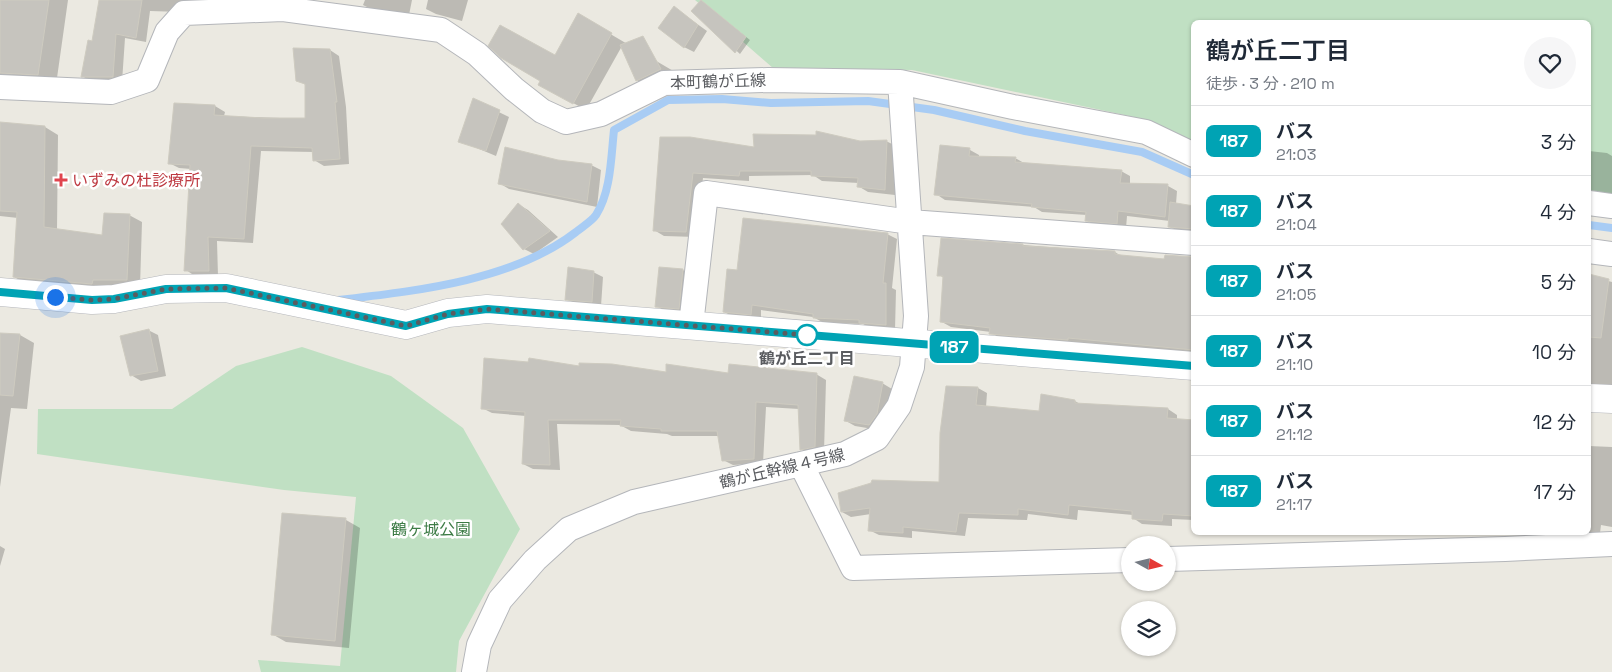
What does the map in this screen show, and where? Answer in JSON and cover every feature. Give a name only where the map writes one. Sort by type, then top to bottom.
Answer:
[{"type":"street","name":"本町鶴が丘線","points":[[0,87],[111,92],[147,80],[167,32],[184,13],[281,5],[441,30],[477,54],[514,89],[542,111],[566,122],[602,114],[664,83],[768,80],[901,88],[1013,107],[1146,132],[1191,154]]},
{"type":"street","name":"鶴が丘幹線４号線","points":[[474,672],[479,645],[500,600],[535,560],[569,529],[634,502],[845,454],[877,438],[899,406],[912,367],[916,316],[901,88]]},
{"type":"street","points":[[691,326],[706,193],[910,222],[1191,243]]},
{"type":"street","points":[[1591,203],[1612,206]]},
{"type":"street","points":[[1591,251],[1612,254]]},
{"type":"street","points":[[0,292],[92,300],[114,299],[166,289],[226,288],[406,326],[448,314],[487,309],[1191,366]]},
{"type":"street","points":[[1591,398],[1612,399]]},
{"type":"street","points":[[801,464],[853,568],[1121,560]]},
{"type":"street","points":[[1176,559],[1505,550],[1612,544]]},
{"type":"green space","points":[[695,0],[1612,0],[1612,199],[1591,196],[1591,20],[1191,20],[1191,142],[1134,117],[912,70],[773,68]]},
{"type":"green space","name":"鶴ヶ城公園","points":[[302,347],[391,376],[463,428],[520,529],[459,641],[456,672],[261,672],[258,660],[340,666],[356,497],[284,490],[37,454],[38,409],[172,409],[236,366]]},
{"type":"building","points":[[0,0],[49,0],[38,75],[0,73]]},
{"type":"building","points":[[99,0],[142,0],[136,38],[116,34],[113,77],[81,77],[88,40],[92,41]]},
{"type":"building","points":[[701,0],[746,37],[735,53],[691,11]]},
{"type":"building","points":[[674,6],[698,25],[684,48],[658,28]]},
{"type":"building","points":[[578,13],[612,33],[573,104],[538,85],[540,81],[501,58],[488,46],[500,25],[555,55]]},
{"type":"building","points":[[643,36],[661,69],[636,81],[620,45]]},
{"type":"building","points":[[293,48],[330,49],[337,102],[335,102],[340,159],[313,161],[312,148],[251,146],[244,239],[208,237],[209,271],[184,271],[190,165],[168,164],[174,103],[215,105],[214,115],[305,118],[305,84],[296,81]]},
{"type":"building","points":[[473,98],[500,110],[486,151],[458,142]]},
{"type":"building","points":[[0,122],[45,126],[44,227],[102,235],[104,213],[130,214],[127,280],[93,280],[92,284],[13,277],[17,212],[0,211]]},
{"type":"building","points":[[816,131],[860,141],[887,140],[885,190],[857,187],[858,178],[811,176],[811,171],[740,171],[739,176],[693,173],[686,232],[653,231],[660,137],[690,137],[754,147],[753,134],[816,135]]},
{"type":"building","points":[[940,145],[970,148],[969,156],[1016,157],[1015,162],[1122,170],[1120,183],[1168,184],[1165,217],[1118,211],[1117,224],[1085,221],[1086,212],[1031,207],[1032,204],[934,195]]},
{"type":"building","points":[[505,147],[558,160],[592,164],[587,202],[498,184]]},
{"type":"building","points":[[1170,202],[1191,206],[1191,229],[1168,227]]},
{"type":"building","points":[[518,203],[550,231],[523,250],[501,224]]},
{"type":"building","points":[[743,218],[888,233],[883,283],[886,283],[886,325],[859,323],[859,320],[813,318],[813,314],[752,305],[751,315],[723,312],[727,269],[737,270]]},
{"type":"building","points":[[941,238],[1023,244],[1023,246],[1115,251],[1115,254],[1121,255],[1164,259],[1165,255],[1191,257],[1191,350],[1068,338],[1068,340],[989,334],[990,328],[940,322],[943,276],[937,276]]},
{"type":"building","points":[[568,267],[594,271],[592,302],[565,300]]},
{"type":"building","points":[[659,267],[683,269],[679,309],[655,307]]},
{"type":"building","points":[[1591,274],[1609,279],[1601,338],[1591,337]]},
{"type":"building","points":[[149,329],[158,371],[130,376],[120,336]]},
{"type":"building","points":[[0,333],[20,334],[13,396],[0,395]]},
{"type":"building","points":[[484,358],[528,362],[529,358],[579,366],[579,363],[612,364],[666,372],[666,364],[728,373],[729,364],[817,373],[815,447],[800,450],[798,405],[756,402],[754,459],[722,461],[717,431],[661,431],[661,429],[620,426],[621,420],[548,420],[550,465],[522,464],[525,412],[481,409]]},
{"type":"building","points":[[854,376],[883,382],[877,414],[869,425],[844,421]]},
{"type":"building","points":[[946,386],[978,387],[976,405],[1039,411],[1041,394],[1075,400],[1075,403],[1168,408],[1167,418],[1191,420],[1191,516],[1163,514],[1162,521],[1132,519],[1132,511],[1069,505],[1068,515],[1018,509],[1018,515],[959,513],[956,532],[903,527],[903,533],[868,531],[870,508],[841,512],[838,493],[871,483],[872,480],[939,482],[940,433]]},
{"type":"building","points":[[282,513],[346,518],[335,641],[271,635]]},
{"type":"waterway","points":[[338,300],[462,281],[493,273],[551,249],[589,222],[601,206],[610,174],[614,130],[668,100],[722,99],[771,103],[868,101],[934,110],[1025,131],[1142,152],[1191,174]]},
{"type":"waterway","points":[[1591,225],[1612,228]]},
{"type":"bus line","name":"187","points":[[0,292],[92,300],[114,299],[166,289],[226,288],[406,326],[448,314],[487,309],[1191,366]]},
{"type":"place","name":"いずみの杜診療所","points":[[61,180]]},
{"type":"place","name":"鶴が丘二丁目","points":[[807,335]]},
{"type":"route","points":[[55,297],[92,300],[114,299],[166,289],[226,288],[406,326],[448,314],[487,309],[807,335]]}]
